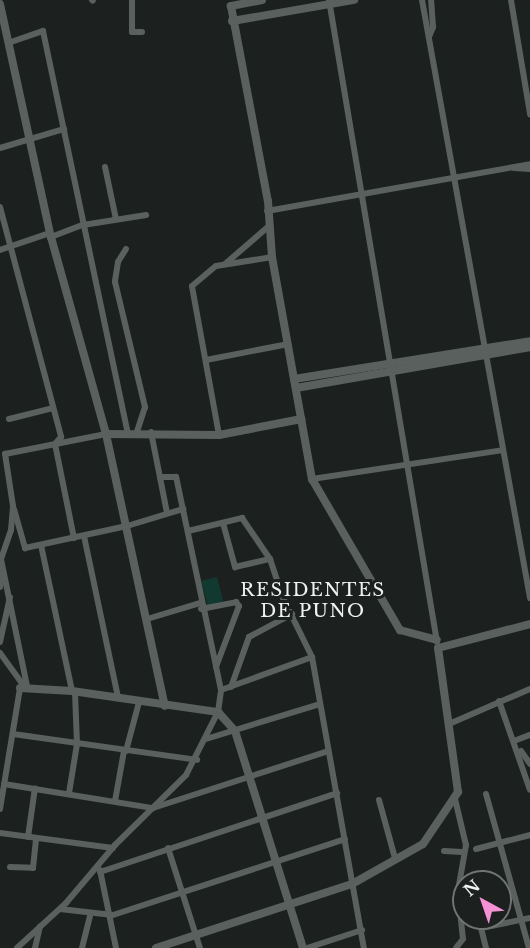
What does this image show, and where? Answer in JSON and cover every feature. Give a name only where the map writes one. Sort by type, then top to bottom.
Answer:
[{"type":"street","points":[[132,0],[132,32],[142,32]]},
{"type":"street","points":[[262,0],[231,3],[232,21],[312,479],[400,630],[437,644],[530,624]]},
{"type":"street","points":[[232,21],[329,2],[354,0]]},
{"type":"street","points":[[423,0],[483,354],[504,450],[530,598]]},
{"type":"street","points":[[429,38],[433,27],[431,0]]},
{"type":"street","points":[[511,0],[530,114]]},
{"type":"street","points":[[156,948],[352,884],[423,844],[458,792],[437,644],[329,2]]},
{"type":"street","points":[[0,4],[11,44],[51,235],[106,434],[165,706]]},
{"type":"street","points":[[0,48],[44,32],[127,431]]},
{"type":"street","points":[[0,148],[64,129]]},
{"type":"street","points":[[267,211],[530,164]]},
{"type":"street","points":[[105,167],[116,219]]},
{"type":"street","points":[[511,167],[530,169]]},
{"type":"street","points":[[0,207],[9,248],[61,437],[55,444]]},
{"type":"street","points":[[0,250],[83,225],[146,215]]},
{"type":"street","points":[[225,265],[269,226]]},
{"type":"street","points":[[126,249],[118,262],[115,282],[145,407],[137,432]]},
{"type":"street","points":[[219,435],[192,286],[203,274],[225,265],[272,257]]},
{"type":"street","points":[[483,354],[530,341]]},
{"type":"street","points":[[206,360],[288,344]]},
{"type":"street","points":[[295,383],[530,347]]},
{"type":"street","points":[[9,419],[53,408]]},
{"type":"street","points":[[183,508],[127,526],[25,548],[13,506],[5,454],[127,431],[219,435],[301,419]]},
{"type":"street","points":[[151,432],[167,513]]},
{"type":"street","points":[[55,444],[74,538]]},
{"type":"street","points":[[312,479],[407,467],[504,450]]},
{"type":"street","points":[[17,948],[99,869],[113,848],[197,760],[218,712],[221,690],[200,606],[188,531],[176,477],[160,477]]},
{"type":"street","points":[[0,587],[13,506]]},
{"type":"street","points":[[188,531],[243,518],[270,559],[312,657],[364,948]]},
{"type":"street","points":[[223,523],[235,567],[270,559]]},
{"type":"street","points":[[84,536],[118,698]]},
{"type":"street","points":[[41,545],[73,691],[77,744],[69,793]]},
{"type":"street","points":[[0,809],[23,687],[10,597],[3,568]]},
{"type":"street","points":[[0,642],[10,597]]},
{"type":"street","points":[[147,619],[200,606],[236,602],[239,606],[216,667]]},
{"type":"street","points":[[231,687],[249,637],[292,614]]},
{"type":"street","points":[[0,653],[23,687]]},
{"type":"street","points":[[221,690],[312,657]]},
{"type":"street","points":[[23,687],[73,691],[218,712],[236,731],[303,948]]},
{"type":"street","points":[[450,724],[530,689]]},
{"type":"street","points":[[499,701],[530,790]]},
{"type":"street","points":[[116,801],[125,751],[139,702]]},
{"type":"street","points":[[206,739],[320,704]]},
{"type":"street","points":[[13,734],[197,760]]},
{"type":"street","points":[[514,741],[530,735]]},
{"type":"street","points":[[514,741],[530,764]]},
{"type":"street","points":[[4,784],[153,808],[250,774],[328,751]]},
{"type":"street","points":[[28,837],[35,788]]},
{"type":"street","points":[[99,869],[337,793]]},
{"type":"street","points":[[486,794],[530,948]]},
{"type":"street","points":[[455,799],[466,846],[462,852],[458,891],[463,939],[456,948]]},
{"type":"street","points":[[379,800],[395,858]]},
{"type":"street","points":[[0,833],[113,848]]},
{"type":"street","points":[[476,849],[530,835]]},
{"type":"street","points":[[10,867],[33,868],[36,838]]},
{"type":"street","points":[[60,909],[108,915],[345,839]]},
{"type":"street","points":[[168,848],[200,948]]},
{"type":"street","points":[[444,851],[462,852]]},
{"type":"street","points":[[99,869],[116,948]]},
{"type":"street","points":[[82,948],[91,913]]},
{"type":"street","points":[[486,948],[481,928],[530,918]]},
{"type":"street","points":[[35,948],[40,927]]},
{"type":"street","points":[[307,948],[362,930]]},
{"type":"green space","points":[[217,577],[223,601],[208,605],[201,581]]},
{"type":"district","name":"RESIDENTES DE PUNO","points":[[313,601]]}]
